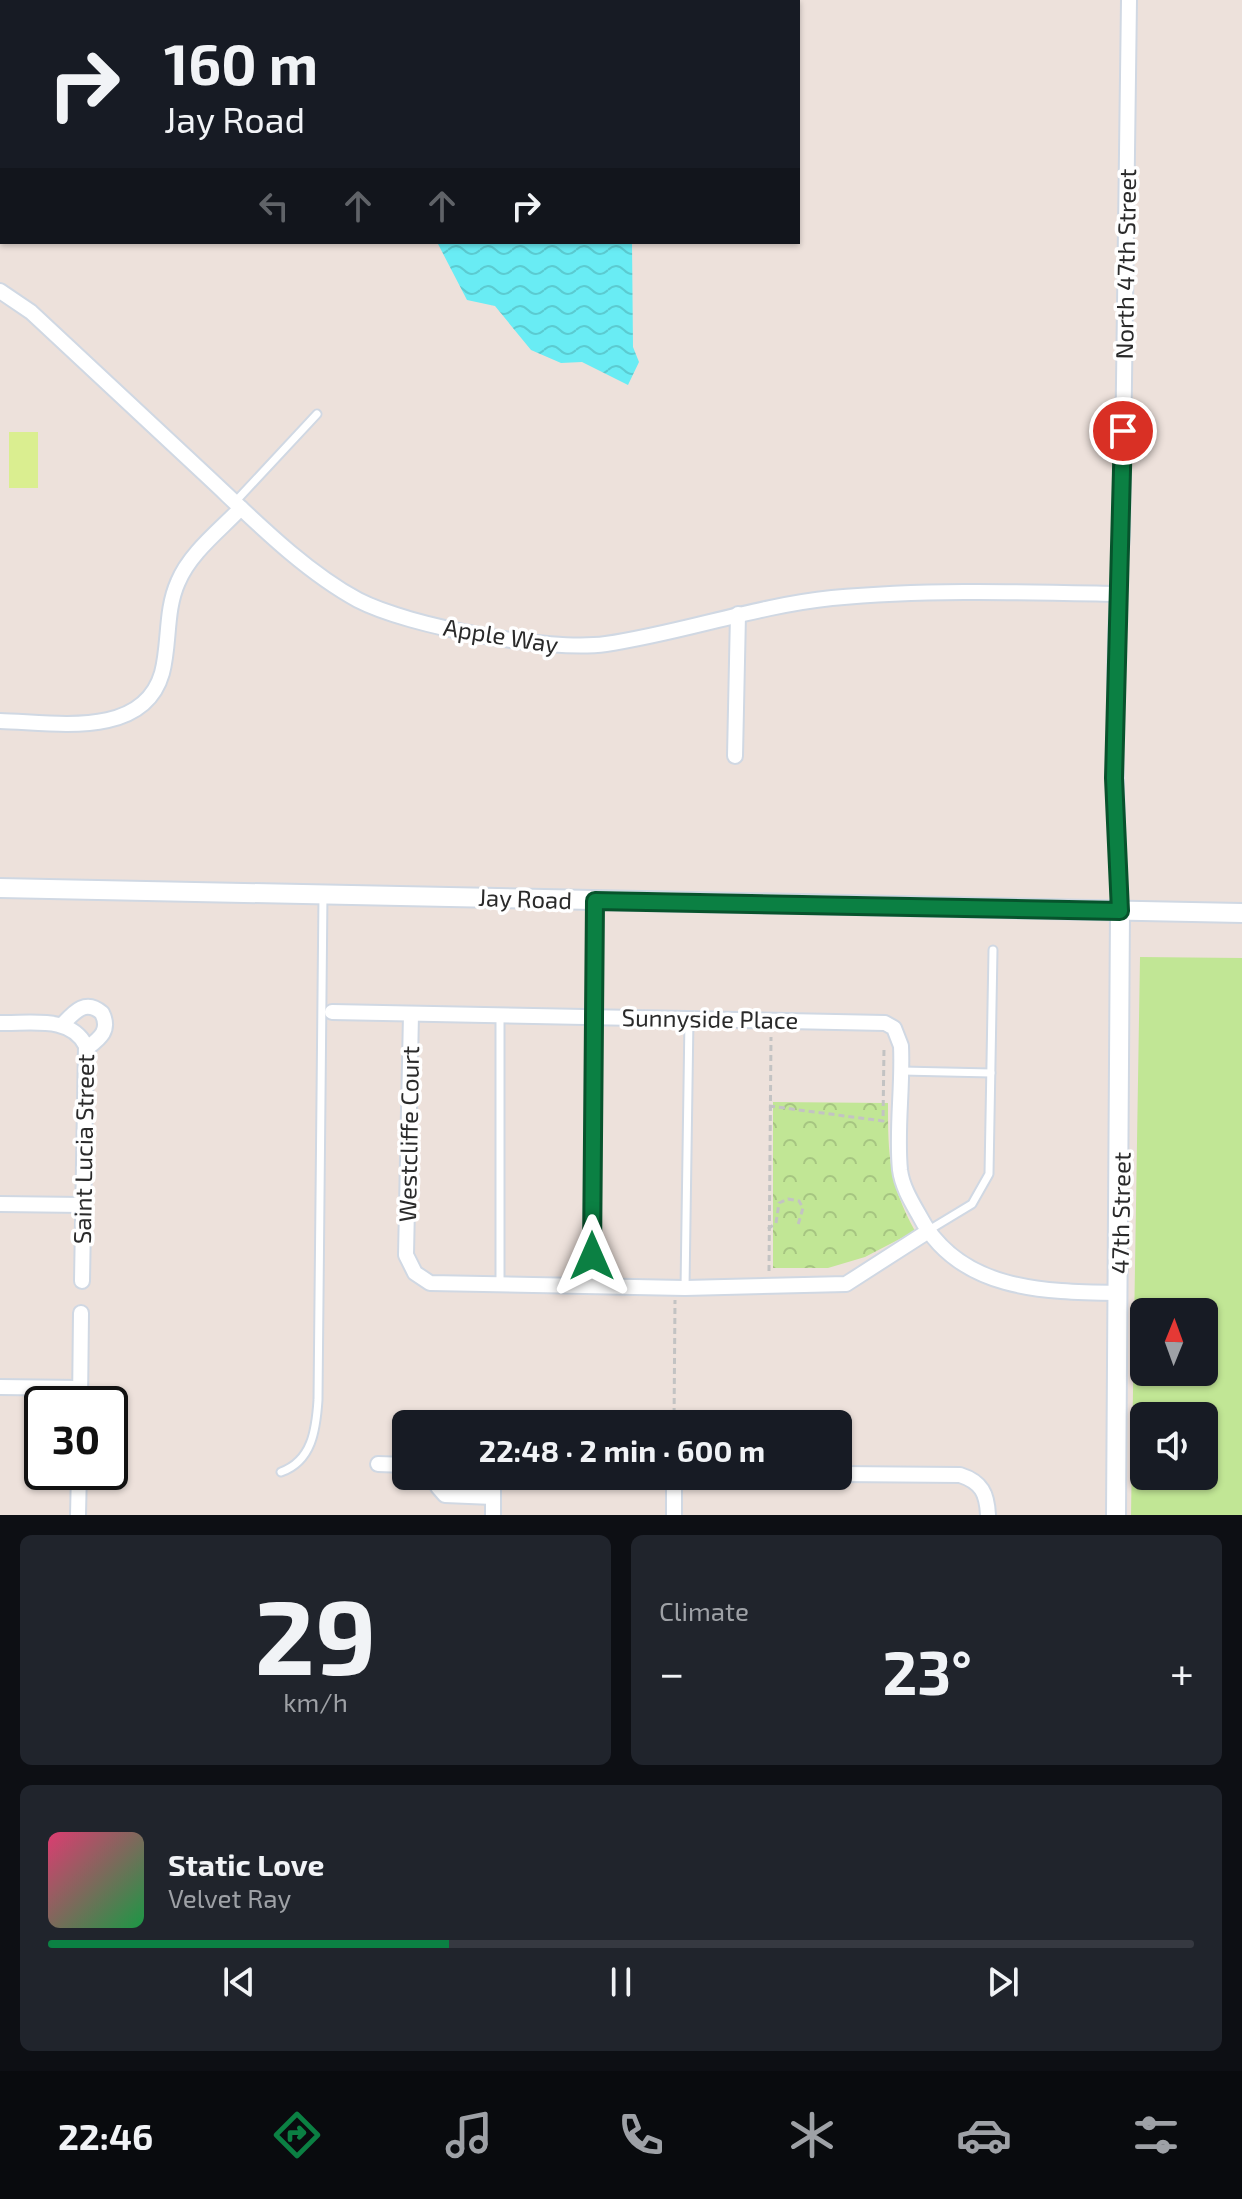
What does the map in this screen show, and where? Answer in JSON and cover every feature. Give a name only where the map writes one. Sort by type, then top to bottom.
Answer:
[{"type":"street","name":"North 47th Street","points":[[1120,911],[1114,778],[1117,594],[1122,535],[1129,0]]},
{"type":"street","name":"Apple Way","points":[[0,291],[31,312],[238,505],[327,580],[359,600],[393,615],[441,628],[575,646],[608,644],[738,614],[829,599],[892,593],[1117,594]]},
{"type":"street","points":[[0,721],[95,723],[120,718],[136,709],[154,691],[162,674],[171,605],[182,574],[238,505]]},
{"type":"street","points":[[735,756],[738,614]]},
{"type":"street","name":"Jay Road","points":[[0,888],[323,892],[595,901],[1242,913]]},
{"type":"street","points":[[591,1286],[595,901]]},
{"type":"street","name":"47th Street","points":[[1116,1515],[1120,911]]},
{"type":"street","points":[[0,1023],[65,1024],[82,1007],[90,1006],[102,1013],[106,1028],[86,1049]]},
{"type":"street","name":"Sunnyside Place","points":[[332,1012],[874,1020],[894,1028],[901,1046],[902,1071]]},
{"type":"street","name":"Westcliffe Court","points":[[411,1014],[406,1255],[415,1273],[430,1283],[500,1285]]},
{"type":"street","name":"Saint Lucia Street","points":[[65,1024],[81,1034],[86,1049],[82,1281]]},
{"type":"street","points":[[902,1071],[900,1168],[907,1193],[927,1232],[964,1265],[1007,1284],[1040,1291],[1119,1293]]},
{"type":"street","points":[[0,1204],[83,1205]]},
{"type":"street","points":[[500,1285],[767,1287],[846,1284],[927,1232]]},
{"type":"street","points":[[80,1386],[81,1313]]},
{"type":"street","points":[[0,1387],[24,1387]]},
{"type":"street","points":[[378,1464],[392,1464]]},
{"type":"street","points":[[852,1474],[960,1475],[979,1483],[987,1497],[988,1515]]},
{"type":"street","points":[[78,1515],[79,1490]]},
{"type":"street","points":[[441,1490],[445,1495],[493,1497]]},
{"type":"street","points":[[493,1490],[493,1515]]},
{"type":"street","points":[[674,1490],[674,1515]]},
{"type":"lane","points":[[238,505],[317,414]]},
{"type":"lane","points":[[281,1472],[297,1465],[308,1450],[317,1412],[323,892]]},
{"type":"lane","points":[[927,1232],[972,1204],[989,1174],[993,950]]},
{"type":"lane","points":[[500,1014],[500,1285]]},
{"type":"lane","points":[[680,1287],[689,1018]]},
{"type":"lane","points":[[902,1071],[991,1073]]},
{"type":"path","points":[[767,1287],[771,1037]]},
{"type":"path","points":[[769,1106],[883,1121],[884,1048]]},
{"type":"path","points":[[768,1229],[776,1223],[779,1203],[788,1199],[799,1201],[803,1208],[798,1225]]},
{"type":"path","points":[[675,1410],[680,1287]]},
{"type":"green space","points":[[9,432],[38,432],[38,488],[9,488]]},
{"type":"green space","points":[[1140,957],[1242,958],[1242,1515],[1131,1515],[1131,1490],[1218,1490],[1218,1402],[1133,1402],[1133,1386],[1218,1386],[1218,1298],[1134,1298]]},
{"type":"green space","points":[[773,1102],[888,1103],[895,1184],[915,1231],[865,1257],[828,1268],[773,1268]]},
{"type":"water","points":[[438,244],[632,244],[633,347],[639,362],[628,385],[582,362],[561,363],[531,350],[495,306],[467,300]]},
{"type":"route","points":[[592,1256],[595,901],[1120,911],[1114,778],[1123,431]]}]
